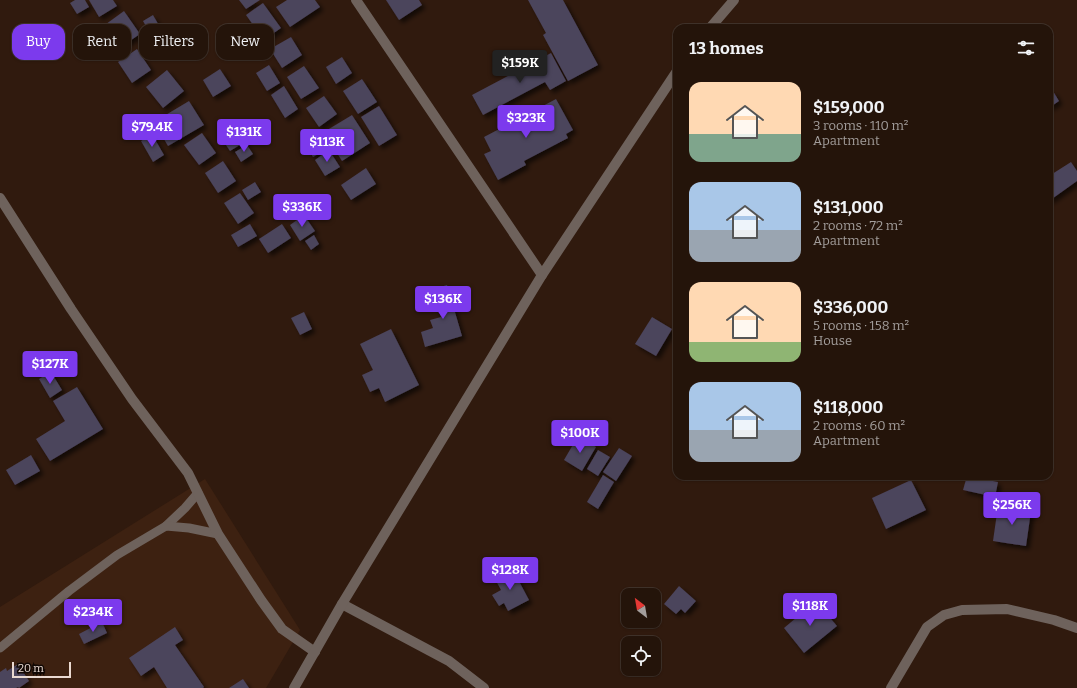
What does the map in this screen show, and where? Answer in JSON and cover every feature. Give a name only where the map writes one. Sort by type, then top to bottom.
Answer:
[{"type":"street","points":[[356,0],[542,275]]},
{"type":"street","points":[[713,24],[734,0]]},
{"type":"street","points":[[294,688],[342,604],[542,275],[673,77]]},
{"type":"street","points":[[0,198],[71,309],[132,399],[188,473],[218,534],[261,600],[282,629],[315,652]]},
{"type":"street","points":[[342,604],[449,661],[484,688]]},
{"type":"street","points":[[891,688],[927,627],[944,615],[962,610],[1007,609],[1054,620],[1077,628]]},
{"type":"lane","points":[[0,648],[69,591],[117,555],[166,526],[198,493]]},
{"type":"lane","points":[[166,526],[190,528],[218,534]]},
{"type":"shaded area","points":[[205,479],[300,630],[266,688],[0,688],[0,607]]},
{"type":"building","points":[[75,0],[85,0],[89,7],[77,14],[70,3]]},
{"type":"building","points":[[89,0],[113,0],[117,6],[99,17]]},
{"type":"building","points":[[239,0],[260,0],[246,9]]},
{"type":"building","points":[[287,0],[315,0],[320,7],[290,27],[276,7]]},
{"type":"building","points":[[386,0],[419,0],[422,5],[399,20]]},
{"type":"building","points":[[528,0],[563,0],[598,65],[568,81],[543,35],[546,33]]},
{"type":"building","points":[[263,3],[281,28],[274,33],[274,24],[252,24],[246,15]]},
{"type":"building","points":[[124,11],[139,35],[131,40],[131,24],[106,24]]},
{"type":"building","points":[[153,15],[158,24],[145,24],[143,21]]},
{"type":"building","points":[[291,37],[302,55],[282,68],[274,55],[274,47]]},
{"type":"building","points":[[137,49],[139,52],[139,60],[144,60],[151,70],[132,83],[118,62],[121,60],[131,60],[131,53]]},
{"type":"building","points":[[551,53],[566,81],[550,90],[545,82],[483,115],[472,95]]},
{"type":"building","points":[[342,57],[352,73],[336,84],[326,67]]},
{"type":"building","points":[[269,65],[280,83],[267,91],[256,73]]},
{"type":"building","points":[[304,66],[319,88],[301,99],[287,77]]},
{"type":"building","points":[[220,69],[231,86],[213,97],[203,80]]},
{"type":"building","points":[[167,70],[184,91],[163,108],[146,87]]},
{"type":"building","points":[[362,79],[377,102],[358,114],[343,91]]},
{"type":"building","points":[[284,86],[298,109],[285,118],[271,95]]},
{"type":"building","points":[[1053,91],[1059,101],[1053,105]]},
{"type":"building","points":[[324,96],[337,114],[319,127],[306,108]]},
{"type":"building","points":[[556,99],[573,130],[566,134],[568,138],[524,161],[526,165],[498,180],[484,154],[491,151],[484,137]]},
{"type":"building","points":[[189,101],[204,125],[168,146],[154,122]]},
{"type":"building","points":[[379,106],[397,135],[379,146],[361,117]]},
{"type":"building","points":[[352,115],[370,143],[342,161],[324,132]]},
{"type":"building","points":[[239,125],[248,140],[230,151],[220,136]]},
{"type":"building","points":[[202,133],[216,153],[199,165],[184,145]]},
{"type":"building","points":[[317,133],[327,149],[313,157],[304,142]]},
{"type":"building","points":[[152,134],[164,155],[153,162],[141,141]]},
{"type":"building","points":[[247,145],[253,154],[241,162],[235,152]]},
{"type":"building","points":[[329,150],[340,167],[325,176],[315,160]]},
{"type":"building","points":[[223,161],[236,181],[218,193],[205,173]]},
{"type":"building","points":[[1071,162],[1077,171],[1077,181],[1053,198],[1053,173]]},
{"type":"building","points":[[366,168],[376,184],[351,200],[341,185]]},
{"type":"building","points":[[255,182],[261,192],[248,200],[242,190]]},
{"type":"building","points":[[240,193],[254,213],[238,224],[224,203]]},
{"type":"building","points":[[304,215],[315,231],[300,241],[290,225]]},
{"type":"building","points":[[250,224],[257,236],[238,247],[231,235]]},
{"type":"building","points":[[282,224],[291,238],[268,253],[259,239]]},
{"type":"building","points":[[314,235],[319,244],[311,250],[305,241]]},
{"type":"building","points":[[447,285],[462,336],[425,347],[421,332],[433,328],[430,320],[441,317],[433,289]]},
{"type":"building","points":[[304,312],[312,329],[300,335],[291,318]]},
{"type":"building","points":[[652,317],[672,329],[656,356],[635,344]]},
{"type":"building","points":[[391,329],[419,385],[385,402],[379,388],[370,392],[362,375],[373,370],[360,344]]},
{"type":"building","points":[[51,372],[62,390],[50,398],[39,379]]},
{"type":"building","points":[[77,387],[103,429],[50,461],[36,439],[65,421],[53,401]]},
{"type":"building","points":[[578,436],[596,447],[582,471],[564,460]]},
{"type":"building","points":[[619,448],[632,456],[616,481],[603,472]]},
{"type":"building","points":[[598,450],[610,457],[598,476],[587,469]]},
{"type":"building","points":[[31,455],[40,471],[15,485],[6,470]]},
{"type":"building","points":[[603,475],[614,482],[598,509],[587,502]]},
{"type":"building","points":[[911,480],[926,510],[886,529],[872,498]]},
{"type":"building","points":[[966,480],[988,480],[998,482],[995,497],[963,490]]},
{"type":"building","points":[[998,506],[1031,511],[1026,546],[993,541]]},
{"type":"building","points":[[512,568],[529,600],[508,611],[504,603],[499,606],[492,595],[501,590],[494,577]]},
{"type":"building","points":[[679,586],[696,601],[685,613],[681,609],[676,614],[664,604]]},
{"type":"building","points":[[816,601],[837,626],[804,653],[784,628]]},
{"type":"building","points":[[102,622],[107,633],[84,644],[79,634]]},
{"type":"building","points":[[175,627],[183,640],[175,645],[204,687],[203,688],[167,688],[154,667],[141,676],[129,658]]},
{"type":"building","points":[[18,664],[29,681],[19,688],[0,688],[0,672],[6,668],[7,671]]},
{"type":"building","points":[[243,679],[249,688],[229,688]]}]
